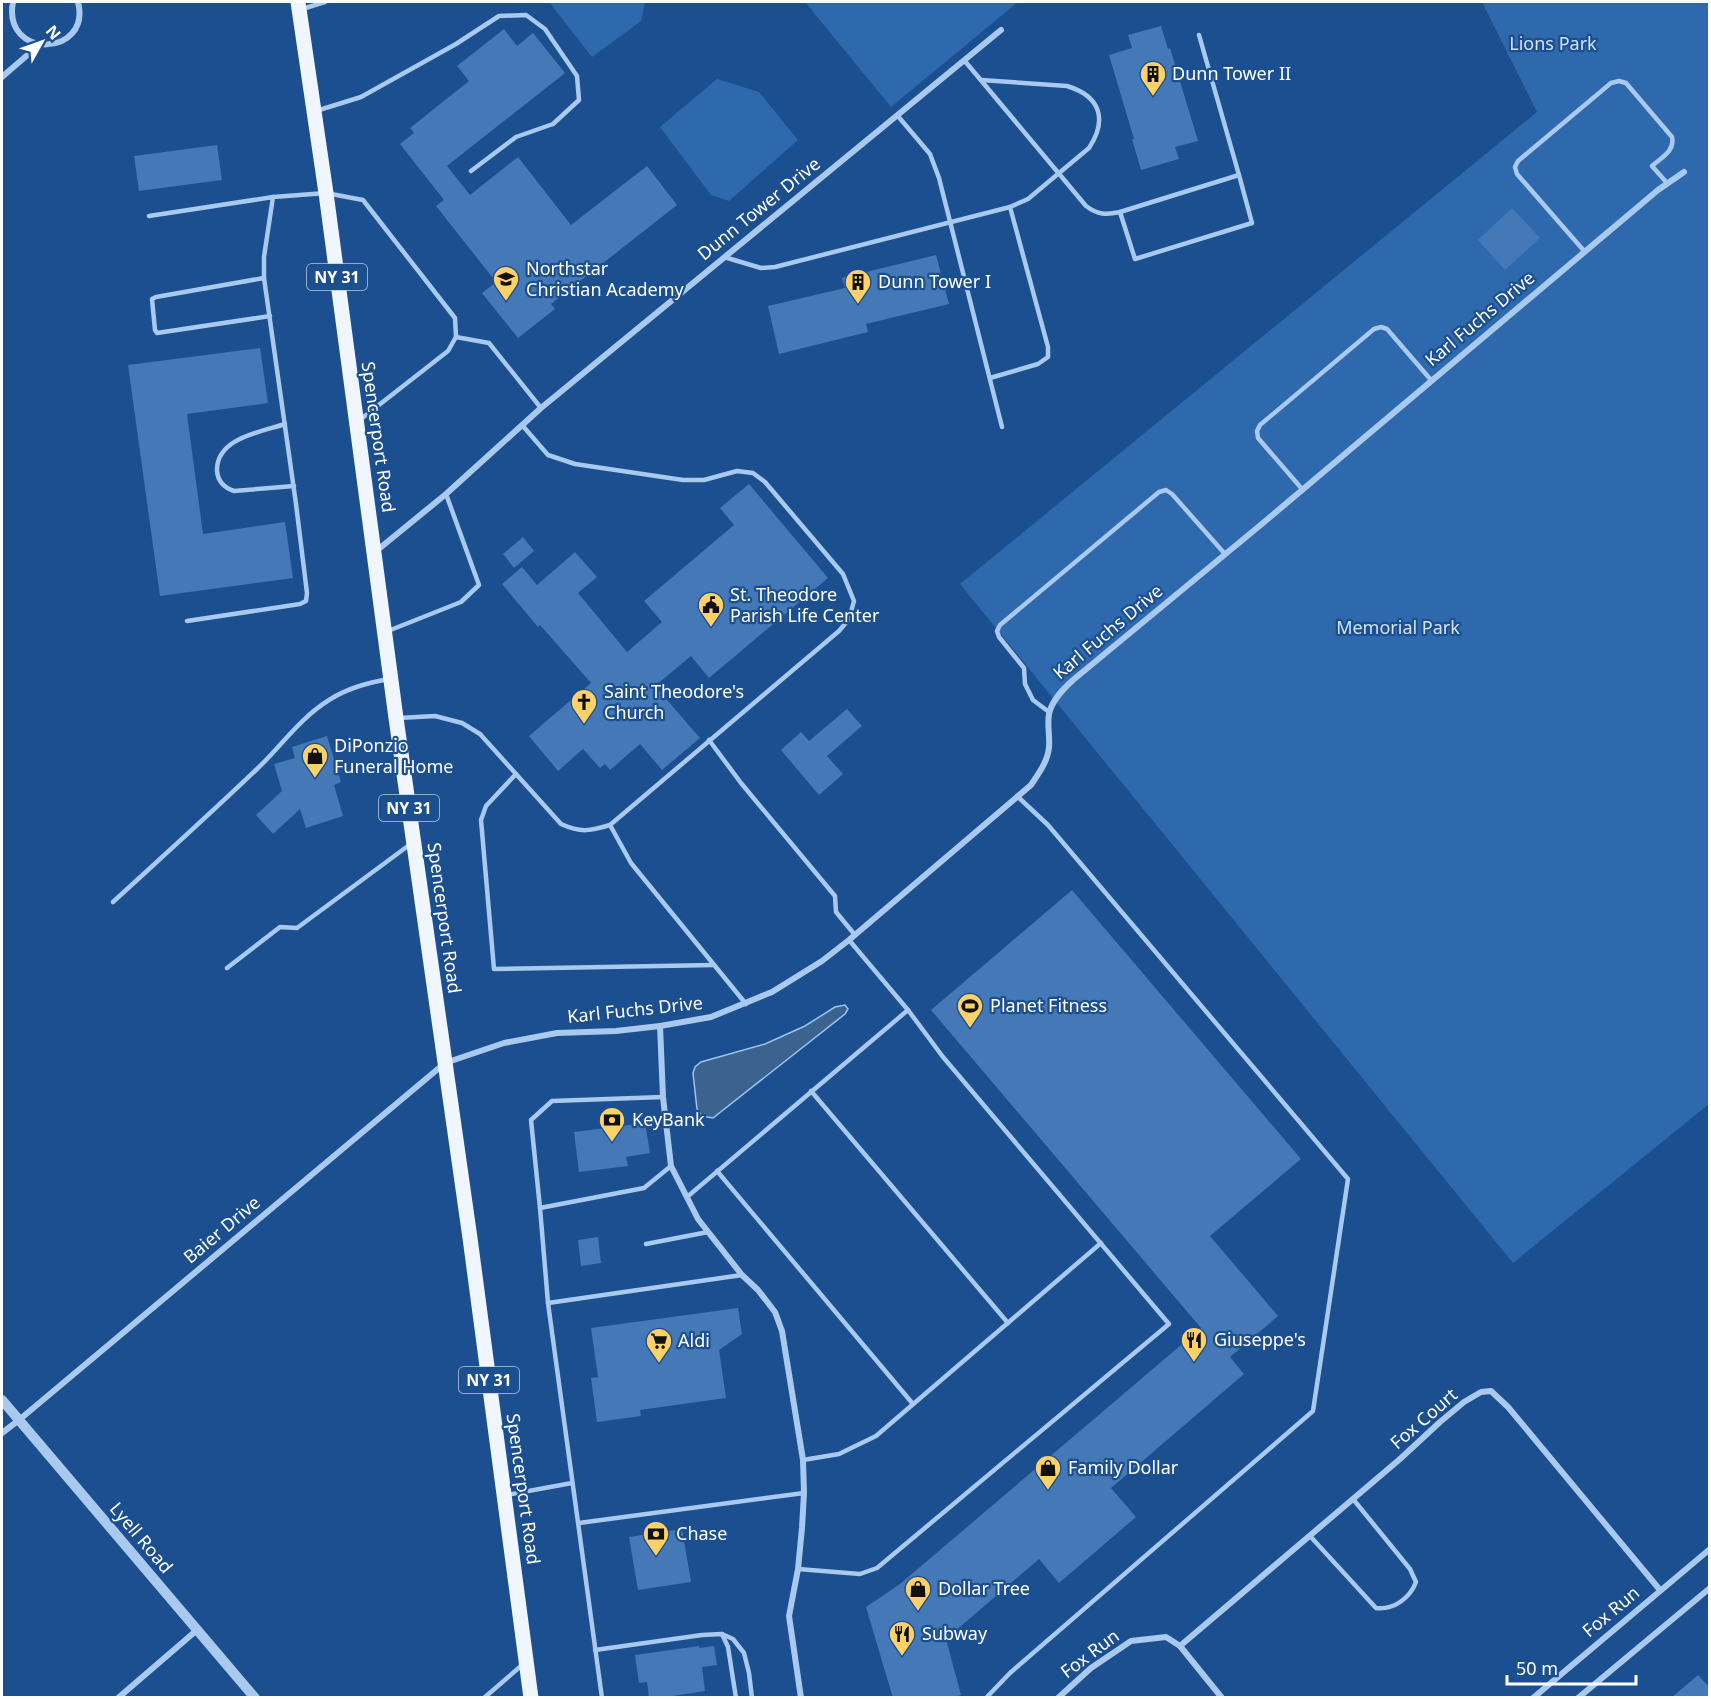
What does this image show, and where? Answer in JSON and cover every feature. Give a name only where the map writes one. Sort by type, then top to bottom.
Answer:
[{"type":"main road","name":"Spencerport Road","points":[[299,5],[532,1697]]},
{"type":"street","points":[[14,2],[12,11],[19,33],[39,45],[50,45],[69,37],[79,18],[78,2]]},
{"type":"street","name":"Dunn Tower Drive","points":[[374,553],[446,494],[541,408],[1001,30]]},
{"type":"street","points":[[2,77],[39,45]]},
{"type":"street","name":"Karl Fuchs Drive","points":[[445,1063],[504,1043],[557,1033],[616,1031],[711,1017],[746,1004],[822,962],[1031,784],[1045,762],[1049,747],[1049,712],[1062,690],[1667,183],[1684,172]]},
{"type":"street","points":[[660,1026],[663,1097],[671,1166],[698,1219],[742,1275],[758,1290],[775,1312],[782,1331],[803,1460],[802,1528],[798,1569],[789,1616],[801,1698]]},
{"type":"street","name":"Baier Drive","points":[[2,1433],[445,1063]]},
{"type":"street","name":"Fox Court","points":[[1180,1646],[1464,1402],[1481,1392],[1491,1391],[1508,1407],[1660,1590]]},
{"type":"street","name":"Lyell Road","points":[[2,1400],[255,1698]]},
{"type":"street","name":"Fox Run","points":[[1533,1698],[1710,1548]]},
{"type":"street","points":[[1578,1698],[1710,1588]]},
{"type":"street","points":[[117,1698],[197,1630]]},
{"type":"street","name":"Fox Run","points":[[1058,1698],[1091,1668],[1131,1641],[1166,1637],[1180,1646]]},
{"type":"street","points":[[1180,1646],[1222,1698]]},
{"type":"lane","points":[[299,5],[325,2]]},
{"type":"lane","points":[[313,112],[361,97],[456,44],[499,16],[526,15],[545,29],[577,76],[579,100],[552,124],[516,137],[471,171]]},
{"type":"lane","points":[[1120,212],[1135,259],[1252,224],[1199,35]]},
{"type":"lane","points":[[964,60],[1086,206],[1096,213],[1107,215],[1120,212],[1239,175]]},
{"type":"lane","points":[[724,257],[761,268],[775,267],[1010,207],[1028,199],[1089,148],[1096,138],[1100,125],[1099,114],[1088,96],[1079,90],[1067,86],[981,80]]},
{"type":"lane","points":[[1585,252],[1517,174],[1515,167],[1518,161],[1611,83],[1619,81],[1626,83],[1672,137],[1671,150],[1652,166],[1667,183]]},
{"type":"lane","points":[[897,115],[930,154],[939,178],[1002,428]]},
{"type":"lane","points":[[149,216],[273,197],[326,193],[363,200],[455,318],[456,337],[448,351],[356,422]]},
{"type":"lane","points":[[187,621],[300,604],[306,601],[308,593],[264,278],[264,257],[273,197]]},
{"type":"lane","points":[[990,378],[1038,364],[1048,357],[1048,347],[1010,207]]},
{"type":"lane","points":[[264,278],[156,297],[152,299],[155,330],[157,333],[270,316]]},
{"type":"lane","points":[[1302,489],[1258,438],[1257,431],[1374,329],[1381,327],[1386,329],[1431,380]]},
{"type":"lane","points":[[456,337],[489,343],[541,408]]},
{"type":"lane","points":[[285,424],[239,439],[230,445],[218,463],[217,474],[227,489],[234,491],[294,486]]},
{"type":"lane","points":[[396,718],[435,716],[462,723],[480,734],[561,824],[574,830],[590,831],[610,825],[839,631],[849,619],[854,601],[843,574],[765,482],[753,473],[737,471],[704,480],[683,480],[575,464],[548,455],[522,425]]},
{"type":"lane","points":[[1049,712],[1033,700],[1025,684],[1024,668],[999,637],[997,631],[1000,625],[1159,492],[1166,490],[1172,494],[1225,554]]},
{"type":"lane","points":[[385,632],[461,602],[479,585],[446,494]]},
{"type":"lane","points":[[113,902],[259,767],[307,717],[328,700],[348,689],[392,679]]},
{"type":"lane","points":[[709,740],[741,783],[835,896],[836,912],[855,935]]},
{"type":"lane","points":[[516,774],[486,806],[481,820],[494,969],[714,965]]},
{"type":"lane","points":[[986,1698],[1010,1673],[1313,1411],[1348,1179],[1048,825],[1017,796]]},
{"type":"lane","points":[[610,825],[631,863],[746,1004]]},
{"type":"lane","points":[[227,968],[280,927],[297,928],[414,842]]},
{"type":"lane","points":[[798,1569],[860,1575],[876,1568],[1170,1324],[943,1057],[908,1010],[849,940]]},
{"type":"lane","points":[[687,1197],[908,1010]]},
{"type":"lane","points":[[812,1092],[1008,1323]]},
{"type":"lane","points":[[602,1698],[548,1303],[531,1120],[552,1101],[663,1097]]},
{"type":"lane","points":[[540,1208],[644,1188],[671,1166]]},
{"type":"lane","points":[[717,1171],[913,1404]]},
{"type":"lane","points":[[646,1244],[708,1232]]},
{"type":"lane","points":[[803,1460],[839,1454],[876,1436],[1101,1243]]},
{"type":"lane","points":[[548,1303],[742,1275]]},
{"type":"lane","points":[[504,1496],[572,1483]]},
{"type":"lane","points":[[579,1523],[804,1493]]},
{"type":"lane","points":[[1310,1536],[1376,1608],[1386,1609],[1393,1606],[1412,1592],[1416,1582],[1410,1569],[1353,1499]]},
{"type":"lane","points":[[595,1650],[722,1634],[733,1639],[744,1653],[752,1698]]},
{"type":"lane","points":[[722,1634],[728,1647],[735,1698]]},
{"type":"lane","points":[[484,1698],[527,1661]]},
{"type":"green space","points":[[549,2],[645,2],[641,21],[592,57]]},
{"type":"green space","points":[[805,2],[1018,2],[891,107]]},
{"type":"green space","name":"Memorial Park","points":[[1482,2],[1709,2],[1709,1104],[1513,1263],[960,584],[1537,112]]},
{"type":"green space","points":[[717,79],[759,92],[798,140],[729,201],[711,195],[660,127]]},
{"type":"shaded area","points":[[845,1005],[848,1009],[845,1014],[713,1118],[702,1116],[697,1109],[693,1073],[695,1067],[701,1062],[765,1044],[805,1026],[835,1007]]},
{"type":"building","name":"Dunn Tower II","points":[[1161,26],[1168,49],[1170,48],[1198,141],[1175,147],[1179,159],[1141,170],[1109,55],[1132,48],[1128,35]]},
{"type":"building","name":"Northstar Christian Academy","points":[[504,29],[517,46],[533,33],[565,73],[447,166],[470,195],[518,157],[571,225],[647,166],[677,205],[551,304],[555,309],[518,338],[482,293],[496,282],[436,206],[444,200],[400,144],[414,133],[410,128],[469,81],[457,66]]},
{"type":"building","points":[[217,145],[222,180],[139,191],[134,156]]},
{"type":"building","points":[[1512,208],[1540,238],[1505,270],[1478,240]]},
{"type":"building","name":"Dunn Tower I","points":[[936,255],[949,304],[866,324],[868,332],[779,354],[768,306],[845,288],[842,278]]},
{"type":"building","points":[[260,348],[268,403],[187,414],[203,534],[285,522],[293,578],[160,596],[128,365]]},
{"type":"building","name":"St. Theodore Parish Life Center","points":[[749,484],[828,578],[709,678],[691,656],[655,686],[700,738],[662,770],[640,744],[610,770],[605,764],[600,768],[583,749],[558,771],[529,736],[591,683],[540,625],[538,627],[502,584],[522,567],[537,585],[575,552],[597,577],[578,593],[627,652],[662,622],[644,601],[734,525],[720,508]]},
{"type":"building","points":[[523,537],[534,551],[514,568],[503,554]]},
{"type":"building","points":[[847,709],[862,726],[827,756],[843,774],[819,795],[781,750],[801,732],[809,741]]},
{"type":"building","points":[[327,736],[341,782],[334,785],[343,816],[306,828],[300,809],[273,834],[256,815],[282,791],[274,764],[295,758],[292,747]]},
{"type":"building","points":[[1072,890],[1301,1159],[1210,1236],[1278,1316],[1230,1357],[1244,1374],[1111,1488],[1136,1517],[1059,1583],[1039,1559],[946,1639],[961,1695],[951,1698],[893,1698],[866,1607],[900,1584],[1201,1328],[931,1010]]},
{"type":"building","name":"KeyBank","points":[[645,1123],[650,1153],[626,1157],[628,1166],[579,1172],[574,1132]]},
{"type":"building","points":[[598,1237],[601,1263],[581,1266],[578,1240]]},
{"type":"building","name":"Aldi","points":[[738,1308],[742,1334],[719,1350],[726,1398],[640,1410],[641,1416],[597,1422],[591,1378],[598,1377],[591,1328]]},
{"type":"building","points":[[682,1529],[691,1582],[638,1590],[629,1537]]},
{"type":"building","points":[[699,1646],[699,1648],[714,1646],[717,1665],[702,1667],[705,1691],[649,1698],[647,1682],[639,1683],[635,1655]]},
{"type":"building","points":[[1698,1675],[1710,1688],[1710,1698],[1671,1698]]},
{"type":"place","name":"Dunn Tower II","points":[[1153,97]]},
{"type":"place","name":"Northstar Christian Academy","points":[[506,302]]},
{"type":"place","name":"Dunn Tower I","points":[[858,305]]},
{"type":"place","name":"St. Theodore Parish Life Center","points":[[711,628]]},
{"type":"place","name":"Saint Theodore's Church","points":[[584,725]]},
{"type":"place","name":"DiPonzio Funeral Home","points":[[315,779]]},
{"type":"place","name":"Planet Fitness","points":[[970,1029]]},
{"type":"place","name":"KeyBank","points":[[612,1143]]},
{"type":"place","name":"Giuseppe's","points":[[1194,1363]]},
{"type":"place","name":"Aldi","points":[[659,1364]]},
{"type":"place","name":"Family Dollar","points":[[1048,1491]]},
{"type":"place","name":"Chase","points":[[656,1557]]},
{"type":"place","name":"Dollar Tree","points":[[918,1612]]},
{"type":"place","name":"Subway","points":[[902,1657]]},
{"type":"park label","name":"Lions Park","points":[[1553,44]]}]
